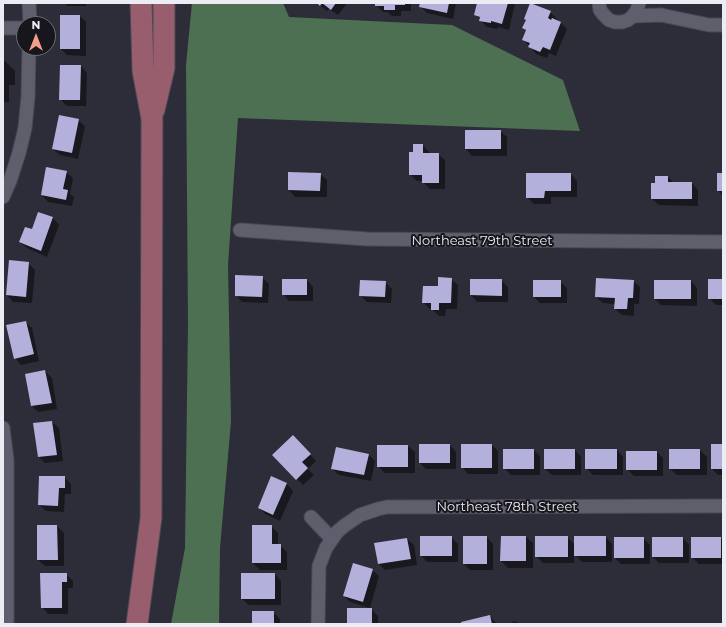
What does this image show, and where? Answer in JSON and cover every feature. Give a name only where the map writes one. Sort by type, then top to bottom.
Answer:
[{"type":"main road","points":[[137,624],[150,518],[152,119],[143,72],[141,3]]},
{"type":"main road","points":[[152,119],[164,68],[164,3]]},
{"type":"street","points":[[29,3],[30,16]]},
{"type":"street","points":[[599,3],[600,10],[604,15],[609,20],[615,22],[628,20],[637,10],[639,3],[661,15]]},
{"type":"street","points":[[633,16],[661,15],[709,24],[723,25]]},
{"type":"street","points":[[3,28],[16,28]]},
{"type":"street","points":[[3,197],[19,154],[25,128],[28,97],[29,56]]},
{"type":"street","name":"Northeast 79th Street","points":[[240,230],[367,239],[723,242]]},
{"type":"street","points":[[3,428],[7,460],[7,624]]},
{"type":"street","name":"Northeast 78th Street","points":[[318,624],[319,566],[326,548],[344,526],[360,515],[378,509],[387,507],[723,506]]},
{"type":"street","points":[[311,517],[332,539]]},
{"type":"green space","points":[[192,3],[283,3],[289,17],[452,25],[563,80],[580,131],[238,118],[228,265],[231,421],[220,548],[219,624],[171,624],[185,548],[188,324],[186,65]]},
{"type":"building","points":[[322,3],[336,3],[331,10]]},
{"type":"building","points":[[375,3],[405,3],[405,5],[395,5],[395,10],[384,10],[384,6],[375,6]]},
{"type":"building","points":[[420,3],[449,3],[447,13],[419,7]]},
{"type":"building","points":[[477,3],[508,3],[502,24],[491,21],[491,23],[479,21],[480,17],[474,15]]},
{"type":"building","points":[[530,3],[551,11],[548,18],[561,22],[550,50],[543,47],[540,52],[528,47],[530,43],[522,40],[526,30],[522,28],[526,20],[524,19]]},
{"type":"building","points":[[60,15],[80,15],[80,49],[60,49]]},
{"type":"building","points":[[60,65],[81,65],[80,100],[59,100]]},
{"type":"building","points":[[59,115],[79,119],[72,153],[52,149]]},
{"type":"building","points":[[465,130],[501,130],[501,149],[465,149]]},
{"type":"building","points":[[413,144],[423,144],[423,153],[439,153],[439,183],[422,183],[422,175],[409,175],[409,152],[413,152]]},
{"type":"building","points":[[46,167],[67,171],[63,189],[68,190],[66,200],[41,195]]},
{"type":"building","points":[[288,172],[321,173],[320,191],[288,190]]},
{"type":"building","points":[[526,173],[571,173],[571,191],[545,191],[544,198],[526,198]]},
{"type":"building","points":[[717,173],[723,173],[723,191],[717,191]]},
{"type":"building","points":[[655,176],[668,176],[668,182],[692,182],[692,199],[651,199],[651,183],[655,183]]},
{"type":"building","points":[[38,212],[53,217],[41,251],[19,242],[25,227],[32,229]]},
{"type":"building","points":[[9,260],[29,262],[26,297],[6,295]]},
{"type":"building","points":[[235,275],[263,276],[262,297],[235,296]]},
{"type":"building","points":[[438,277],[452,278],[451,303],[439,303],[439,310],[431,310],[431,303],[422,303],[423,286],[438,286]]},
{"type":"building","points":[[596,278],[634,280],[633,298],[628,298],[627,309],[614,309],[615,298],[595,297]]},
{"type":"building","points":[[282,279],[307,279],[307,295],[282,295]]},
{"type":"building","points":[[470,279],[502,279],[502,296],[470,295]]},
{"type":"building","points":[[708,279],[723,279],[723,299],[708,299]]},
{"type":"building","points":[[360,280],[386,281],[385,297],[359,296]]},
{"type":"building","points":[[533,280],[561,280],[561,297],[533,297]]},
{"type":"building","points":[[654,280],[691,280],[691,299],[654,299]]},
{"type":"building","points":[[26,321],[34,354],[14,359],[6,325]]},
{"type":"building","points":[[45,370],[52,403],[31,406],[25,374]]},
{"type":"building","points":[[52,421],[57,455],[38,457],[33,423]]},
{"type":"building","points":[[293,435],[311,454],[302,462],[308,468],[296,480],[272,455]]},
{"type":"building","points":[[419,444],[450,444],[450,463],[419,463]]},
{"type":"building","points":[[461,444],[492,444],[492,468],[461,468]]},
{"type":"building","points":[[711,444],[723,444],[723,469],[711,469]]},
{"type":"building","points":[[377,445],[408,445],[408,467],[377,467]]},
{"type":"building","points":[[336,447],[369,454],[364,475],[331,469]]},
{"type":"building","points":[[503,449],[534,449],[534,469],[503,469]]},
{"type":"building","points":[[544,449],[575,449],[575,469],[544,469]]},
{"type":"building","points":[[585,449],[617,449],[617,469],[585,469]]},
{"type":"building","points":[[669,449],[700,449],[700,469],[669,469]]},
{"type":"building","points":[[626,451],[657,451],[657,470],[626,470]]},
{"type":"building","points":[[39,476],[65,476],[65,488],[59,488],[58,506],[38,505]]},
{"type":"building","points":[[271,476],[287,483],[273,515],[258,508]]},
{"type":"building","points":[[37,525],[57,525],[58,560],[37,560]]},
{"type":"building","points":[[252,525],[272,525],[272,544],[281,544],[281,563],[252,563]]},
{"type":"building","points":[[420,536],[452,536],[452,556],[420,556]]},
{"type":"building","points":[[463,536],[487,536],[487,564],[463,564]]},
{"type":"building","points":[[501,536],[526,536],[526,561],[500,561]]},
{"type":"building","points":[[535,536],[568,536],[568,557],[535,557]]},
{"type":"building","points":[[574,536],[606,536],[606,556],[574,556]]},
{"type":"building","points":[[614,537],[644,537],[644,558],[614,558]]},
{"type":"building","points":[[652,537],[683,537],[683,557],[652,557]]},
{"type":"building","points":[[691,537],[721,537],[721,558],[691,558]]},
{"type":"building","points":[[407,538],[411,559],[378,564],[374,543]]},
{"type":"building","points":[[353,563],[373,569],[363,602],[343,596]]},
{"type":"building","points":[[40,573],[67,573],[67,582],[62,582],[62,608],[41,608]]},
{"type":"building","points":[[241,573],[275,573],[275,599],[241,599]]},
{"type":"building","points":[[347,608],[372,608],[372,624],[347,624]]},
{"type":"building","points":[[252,611],[274,611],[274,624],[252,624]]},
{"type":"building","points":[[490,615],[492,624],[461,624],[461,622]]}]
